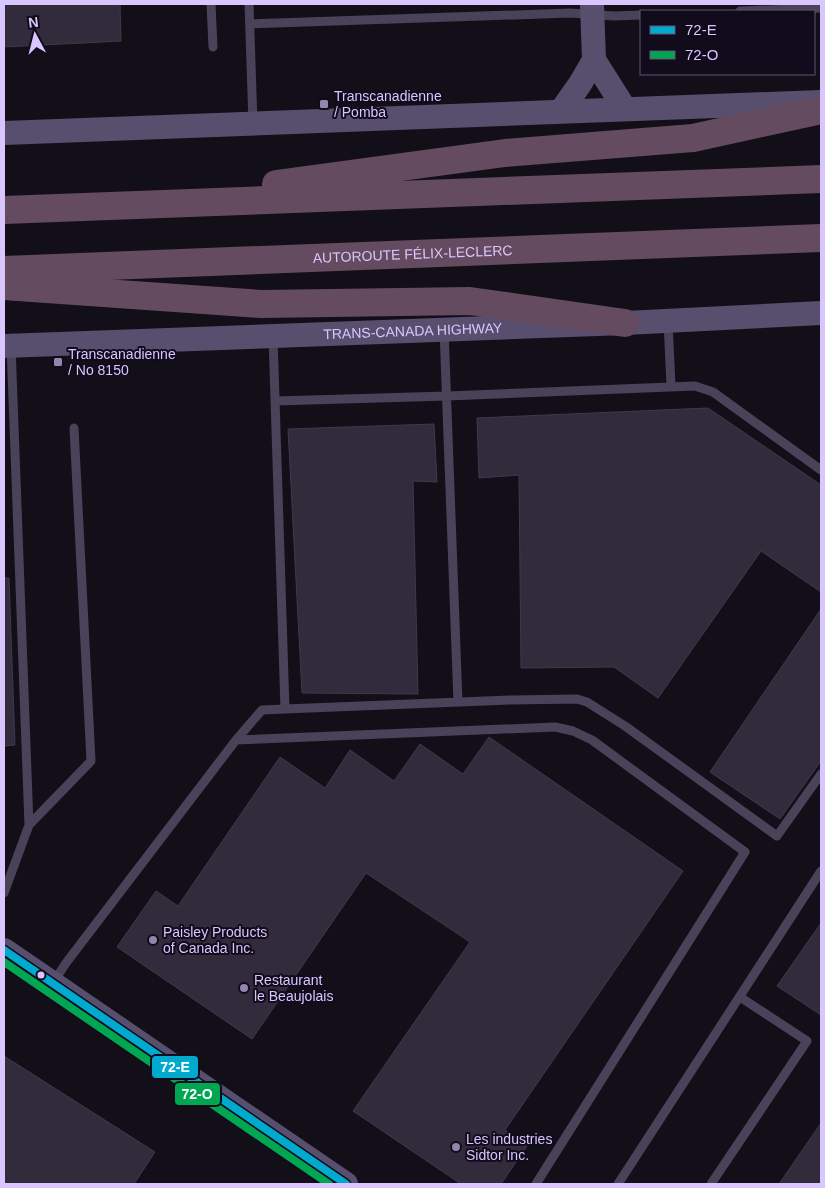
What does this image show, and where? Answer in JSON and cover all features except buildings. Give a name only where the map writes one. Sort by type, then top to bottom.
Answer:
[{"type":"highway","points":[[118,206],[505,153],[693,138],[821,110]]},
{"type":"highway","points":[[4,210],[821,179]]},
{"type":"highway","name":"AUTOROUTE FÉLIX-LECLERC","points":[[4,270],[821,238]]},
{"type":"highway","points":[[4,286],[261,304],[470,301],[625,323]]},
{"type":"main road","points":[[592,9],[594,60],[625,109]]},
{"type":"main road","points":[[561,111],[594,60]]},
{"type":"main road","points":[[4,133],[821,102]]},
{"type":"main road","name":"TRANS-CANADA HIGHWAY","points":[[7,346],[625,323],[821,313]]},
{"type":"main road","points":[[4,950],[346,1184]]},
{"type":"lane","points":[[211,4],[213,47]]},
{"type":"lane","points":[[249,4],[253,123]]},
{"type":"lane","points":[[767,10],[821,8]]},
{"type":"lane","points":[[250,24],[561,13],[592,9],[614,16],[640,15]]},
{"type":"lane","points":[[668,321],[671,386]]},
{"type":"lane","points":[[444,330],[458,702]]},
{"type":"lane","points":[[273,336],[285,709]]},
{"type":"lane","points":[[7,346],[28,825]]},
{"type":"lane","points":[[276,401],[694,386],[713,392],[821,470]]},
{"type":"lane","points":[[4,892],[7,874],[28,825],[91,761],[74,428]]},
{"type":"lane","points":[[53,983],[66,963],[236,740],[262,710],[561,699],[587,702],[625,726],[777,836],[821,774]]},
{"type":"lane","points":[[236,740],[555,727],[573,731],[592,740],[746,852],[536,1184]]},
{"type":"lane","points":[[618,1184],[821,871]]},
{"type":"lane","points":[[711,1184],[807,1041],[740,997]]},
{"type":"transit line","name":"72-E","points":[[4,950],[346,1184]]},
{"type":"transit line","name":"72-O","points":[[4,962],[329,1184]]},
{"type":"place","name":"Transcanadienne / Pomba","points":[[324,104]]},
{"type":"place","name":"Transcanadienne / No 8150","points":[[58,362]]},
{"type":"place","name":"Paisley Products of Canada Inc.","points":[[153,940]]},
{"type":"place","name":"Restaurant le Beaujolais","points":[[244,988]]},
{"type":"place","name":"Les industries Sidtor Inc.","points":[[456,1147]]}]
